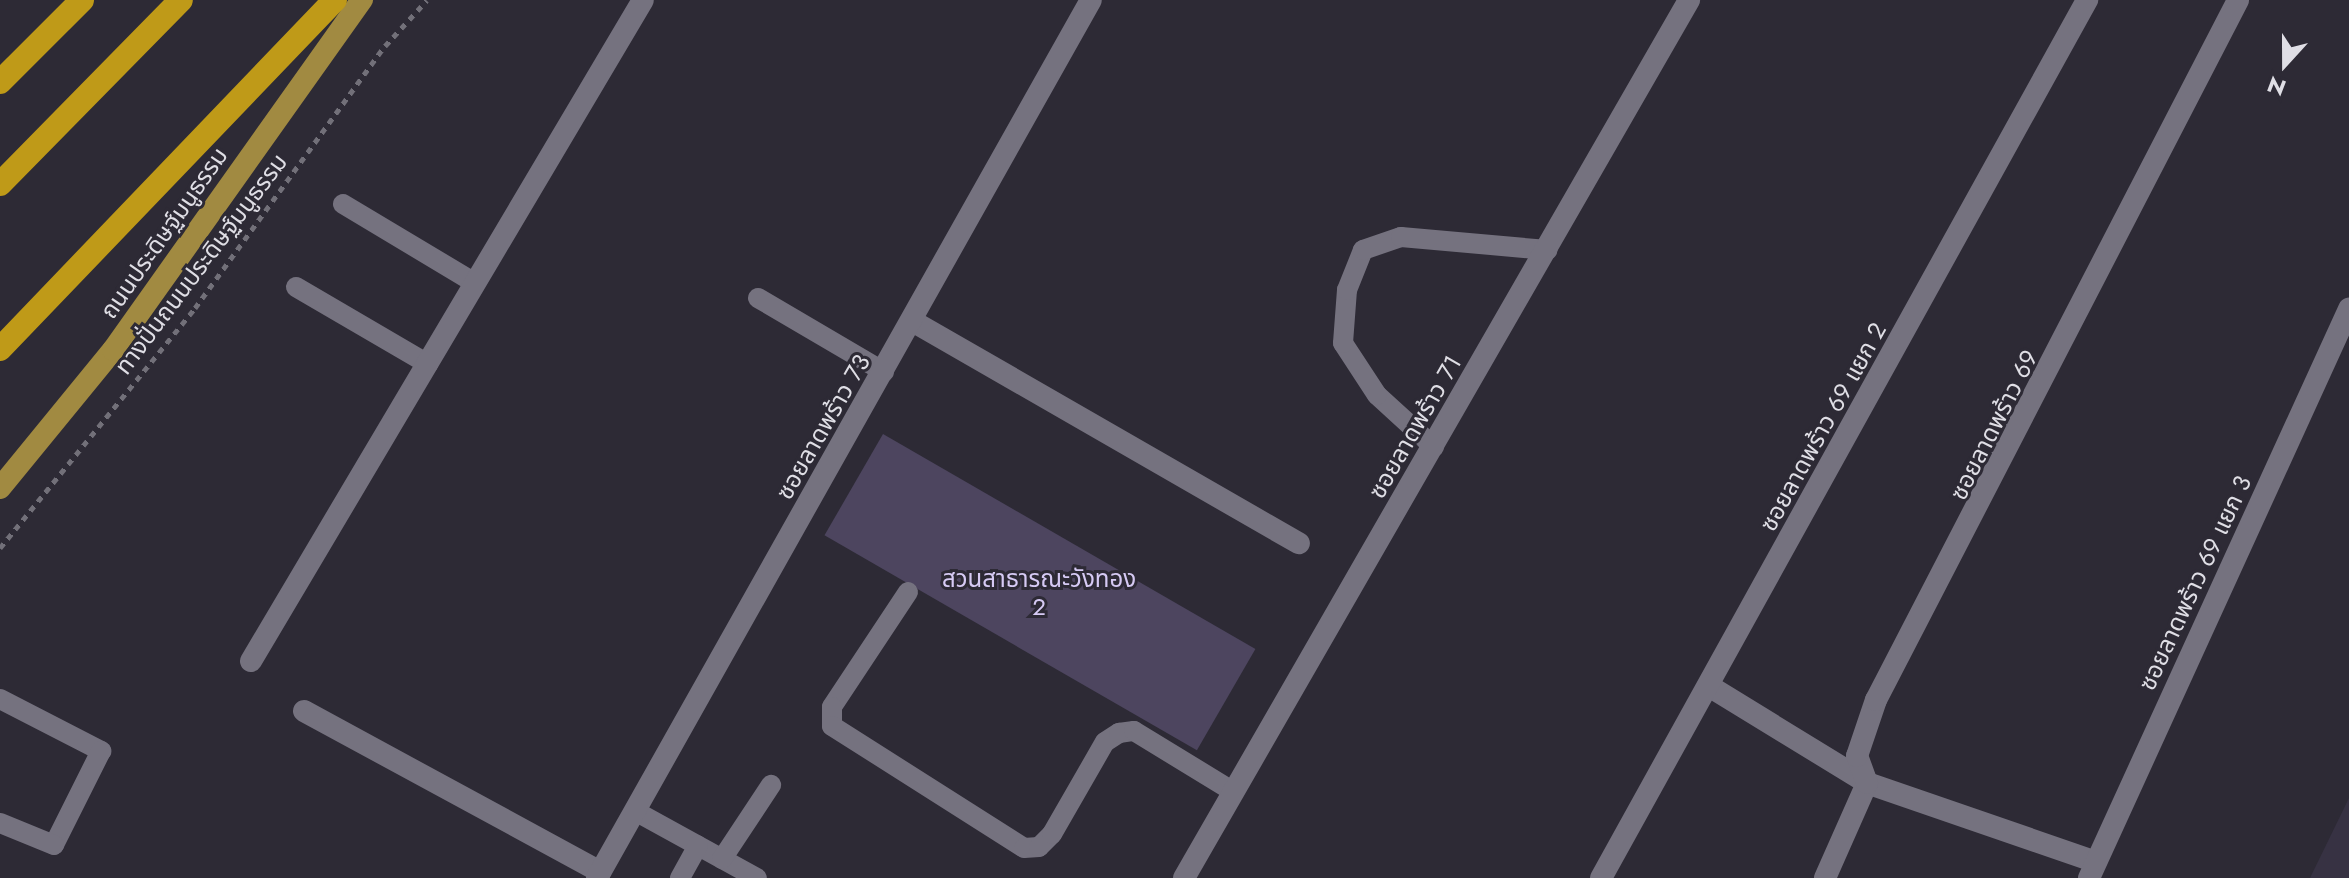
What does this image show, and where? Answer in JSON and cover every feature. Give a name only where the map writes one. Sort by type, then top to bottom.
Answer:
[{"type":"highway","points":[[0,82],[82,0]]},
{"type":"highway","points":[[0,184],[181,0]]},
{"type":"highway","points":[[0,349],[335,0]]},
{"type":"main road","name":"ถนนประดิษฐ์มนูธรรม","points":[[0,488],[113,350],[362,0]]},
{"type":"street","points":[[251,661],[643,0]]},
{"type":"street","name":"ซอยลาดพร้าว 73","points":[[599,875],[914,322],[1091,0]]},
{"type":"street","name":"ซอยลาดพร้าว 71","points":[[1184,878],[1689,0]]},
{"type":"street","name":"ซอยลาดพร้าว 69 แยก 2","points":[[1601,878],[2087,0]]},
{"type":"street","name":"ซอยลาดพร้าว 69","points":[[1867,783],[1857,756],[1876,700],[2238,0]]},
{"type":"street","name":"ซอยลาดพร้าว 69 แยก 3","points":[[2093,870],[2349,309]]},
{"type":"street","points":[[914,322],[1299,543]]},
{"type":"street","points":[[1709,686],[1867,783],[2093,870]]},
{"type":"street","points":[[304,711],[599,875]]},
{"type":"street","points":[[1825,878],[1867,783]]},
{"type":"lane","points":[[343,204],[475,283]]},
{"type":"lane","points":[[1434,447],[1377,395],[1343,343],[1347,290],[1363,250],[1401,237],[1547,250]]},
{"type":"lane","points":[[296,287],[428,364]]},
{"type":"lane","points":[[758,298],[884,372]]},
{"type":"lane","points":[[908,592],[832,707],[832,726],[1024,848],[1039,847],[1052,834],[1105,742],[1119,733],[1134,731],[1234,792]]},
{"type":"lane","points":[[0,699],[101,751],[54,845],[0,823]]},
{"type":"lane","points":[[722,859],[771,785]]},
{"type":"lane","points":[[635,811],[757,878]]},
{"type":"lane","points":[[680,878],[698,846]]},
{"type":"path","name":"ทางปั่นถนนประดิษฐ์มนูธรรม","points":[[0,548],[195,308],[385,46],[427,0]]},
{"type":"shaded area","points":[[2349,798],[2349,878],[2310,878]]},
{"type":"green space","name":"สวนสาธารณะวังทอง 2","points":[[883,434],[1255,649],[1197,750],[824,535]]}]
